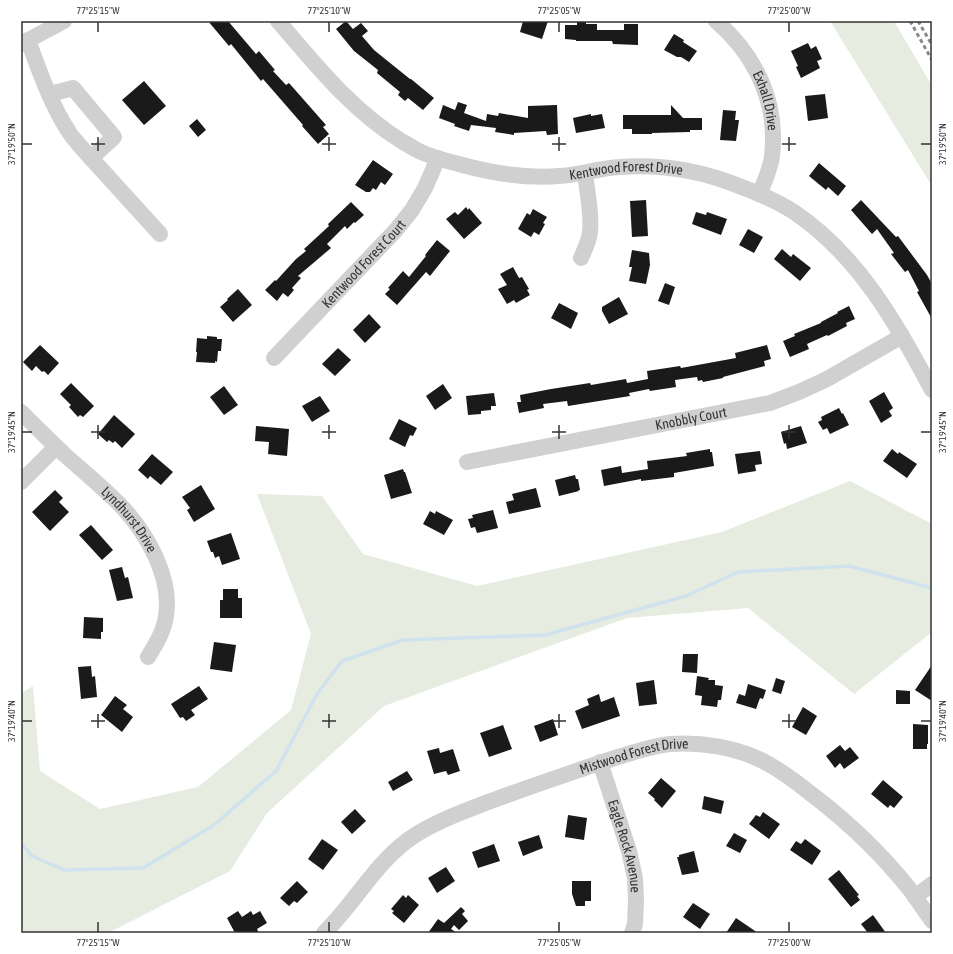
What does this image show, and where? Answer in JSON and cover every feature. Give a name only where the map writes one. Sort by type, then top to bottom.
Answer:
[{"type":"street","points":[[64,21],[25,42],[69,132],[160,234]]},
{"type":"street","name":"Kentwood Forest Drive","points":[[278,21],[349,101],[372,121],[419,151],[480,171],[512,176],[560,176],[620,167],[648,166],[676,169],[705,174],[729,182],[759,194],[793,212],[830,241],[863,277],[886,308],[932,390]]},
{"type":"street","name":"Exhall Drive","points":[[716,21],[728,31],[742,47],[754,66],[770,105],[773,126],[773,147],[766,180],[759,194]]},
{"type":"street","points":[[49,93],[73,88],[114,137],[91,158]]},
{"type":"street","name":"Kentwood Forest Court","points":[[274,358],[396,230],[412,210],[425,188],[438,158]]},
{"type":"street","points":[[580,258],[587,246],[591,219],[585,173]]},
{"type":"street","name":"Knobbly Court","points":[[467,462],[770,403],[827,379],[902,336]]},
{"type":"street","name":"Lyndhurst Drive","points":[[21,412],[56,447],[124,509],[136,523],[160,565],[165,585],[167,602],[166,616],[157,644],[148,657]]},
{"type":"street","points":[[21,482],[56,447]]},
{"type":"street","name":"Mistwood Forest Drive","points":[[324,933],[353,901],[378,868],[390,855],[408,840],[428,827],[495,799],[600,762],[653,747],[671,744],[715,746],[761,760],[782,771],[822,802],[878,853],[915,897],[932,921]]},
{"type":"street","name":"Eagle Rock Avenue","points":[[600,762],[629,851],[635,878],[635,924],[632,933]]},
{"type":"street","points":[[915,897],[932,884]]},
{"type":"shaded area","points":[[830,21],[894,21],[932,86],[932,186]]},
{"type":"shaded area","points":[[850,481],[932,524],[932,632],[854,694],[748,608],[627,618],[384,706],[267,813],[230,871],[108,933],[21,933],[21,693],[33,686],[40,771],[100,809],[198,787],[291,710],[311,634],[257,494],[322,496],[363,554],[477,586],[722,532]]},
{"type":"building","points":[[208,21],[228,21],[256,54],[259,51],[275,70],[273,71],[286,85],[289,83],[326,125],[323,127],[329,134],[318,144],[263,79],[261,81],[231,44],[229,46]]},
{"type":"building","points":[[346,21],[353,29],[361,23],[368,31],[362,36],[374,50],[434,98],[423,110],[408,98],[405,101],[398,95],[400,92],[377,73],[378,70],[354,51],[336,29]]},
{"type":"building","points":[[523,21],[548,21],[542,39],[520,32]]},
{"type":"building","points":[[577,22],[597,24],[597,30],[624,30],[624,24],[638,24],[638,45],[613,44],[612,41],[576,41],[565,39],[565,25],[577,25]]},
{"type":"building","points":[[674,34],[697,51],[689,62],[664,50]]},
{"type":"building","points":[[808,43],[811,49],[816,46],[822,59],[817,61],[820,68],[801,78],[796,67],[798,66],[791,51]]},
{"type":"building","points":[[144,81],[166,106],[144,125],[122,100]]},
{"type":"building","points":[[825,94],[828,118],[808,121],[805,96]]},
{"type":"building","points":[[458,102],[467,105],[464,113],[486,121],[487,114],[498,116],[499,113],[528,118],[528,106],[557,105],[558,134],[547,135],[546,131],[514,133],[514,135],[495,132],[496,128],[471,125],[469,131],[454,126],[455,124],[439,118],[443,105],[455,110]]},
{"type":"building","points":[[671,105],[683,118],[702,118],[702,130],[690,130],[690,132],[632,134],[632,129],[623,129],[623,115],[671,115]]},
{"type":"building","points":[[723,110],[736,111],[735,120],[739,120],[736,141],[720,140]]},
{"type":"building","points":[[591,114],[591,116],[602,114],[605,128],[576,133],[573,118]]},
{"type":"building","points":[[197,119],[206,130],[198,137],[189,126]]},
{"type":"building","points":[[373,160],[393,174],[385,185],[381,182],[376,190],[373,188],[370,192],[366,192],[355,185]]},
{"type":"building","points":[[819,163],[846,186],[838,196],[828,187],[826,190],[809,176]]},
{"type":"building","points":[[646,200],[648,236],[632,237],[630,201]]},
{"type":"building","points":[[861,200],[896,237],[898,236],[927,275],[932,284],[932,319],[917,292],[919,291],[908,270],[905,272],[891,254],[894,253],[877,229],[872,234],[851,210]]},
{"type":"building","points":[[351,202],[364,215],[347,229],[345,226],[327,244],[331,248],[298,276],[301,278],[292,288],[294,290],[288,297],[283,293],[277,301],[265,290],[306,251],[304,249],[329,226],[328,224]]},
{"type":"building","points":[[466,207],[468,210],[469,208],[482,223],[464,239],[446,219],[455,212],[458,215]]},
{"type":"building","points":[[533,209],[547,217],[543,223],[545,224],[539,235],[534,232],[531,237],[518,229],[527,213],[530,215]]},
{"type":"building","points":[[696,212],[706,215],[707,212],[727,219],[721,235],[692,224]]},
{"type":"building","points":[[748,229],[763,237],[754,253],[739,245]]},
{"type":"building","points":[[437,240],[450,251],[430,276],[426,272],[397,305],[385,294],[390,289],[388,288],[403,271],[409,277]]},
{"type":"building","points":[[782,249],[791,257],[793,254],[811,268],[800,281],[774,259]]},
{"type":"building","points":[[632,250],[649,253],[650,265],[646,284],[629,281],[632,267],[629,267]]},
{"type":"building","points":[[513,267],[519,278],[522,277],[529,289],[527,290],[530,295],[516,303],[514,300],[507,304],[498,289],[507,285],[500,274]]},
{"type":"building","points":[[665,283],[675,287],[669,305],[658,301]]},
{"type":"building","points":[[238,289],[252,305],[233,322],[220,307]]},
{"type":"building","points":[[619,297],[628,314],[609,324],[602,311],[602,307]]},
{"type":"building","points":[[559,303],[578,313],[571,329],[551,318]]},
{"type":"building","points":[[849,306],[855,319],[846,323],[847,326],[828,336],[827,335],[807,344],[809,349],[790,357],[783,341],[795,336],[794,334],[821,323]]},
{"type":"building","points":[[369,314],[381,327],[365,343],[353,330]]},
{"type":"building","points":[[207,336],[222,339],[221,351],[218,351],[217,362],[196,362],[197,338],[207,339]]},
{"type":"building","points":[[40,345],[59,363],[48,375],[36,366],[32,371],[23,362]]},
{"type":"building","points":[[767,345],[771,359],[764,361],[765,366],[723,378],[703,382],[702,380],[698,381],[697,377],[675,380],[676,387],[650,391],[649,389],[629,393],[630,396],[568,406],[567,401],[543,404],[544,408],[519,413],[517,402],[521,402],[520,395],[590,383],[591,385],[626,379],[627,383],[648,379],[647,371],[680,366],[681,368],[736,358],[735,353]]},
{"type":"building","points":[[338,348],[351,360],[335,376],[322,364]]},
{"type":"building","points":[[71,383],[94,406],[83,417],[80,415],[78,417],[69,407],[71,405],[60,394]]},
{"type":"building","points":[[443,384],[452,398],[435,410],[426,396]]},
{"type":"building","points":[[224,386],[238,405],[224,415],[210,397]]},
{"type":"building","points":[[884,392],[893,408],[889,411],[892,416],[881,423],[869,401]]},
{"type":"building","points":[[494,393],[496,406],[491,406],[491,410],[481,411],[481,414],[468,415],[466,396]]},
{"type":"building","points":[[320,396],[330,411],[312,422],[302,406]]},
{"type":"building","points":[[839,408],[849,425],[830,434],[827,428],[823,430],[818,422],[822,420],[821,417]]},
{"type":"building","points":[[114,415],[135,434],[122,448],[115,441],[113,443],[109,440],[107,442],[98,434]]},
{"type":"building","points":[[399,419],[417,428],[413,436],[410,435],[405,447],[389,439]]},
{"type":"building","points":[[256,426],[289,429],[287,456],[268,454],[269,442],[255,441]]},
{"type":"building","points":[[801,426],[807,443],[787,449],[781,432]]},
{"type":"building","points":[[710,449],[710,452],[712,452],[714,466],[674,473],[674,477],[641,481],[641,479],[604,486],[601,470],[621,466],[622,473],[648,469],[647,461],[687,456],[686,453]]},
{"type":"building","points":[[892,449],[898,454],[899,452],[917,464],[907,478],[883,461]]},
{"type":"building","points":[[760,451],[762,464],[755,465],[756,471],[738,474],[735,454]]},
{"type":"building","points":[[152,454],[173,472],[161,485],[150,476],[148,479],[138,470]]},
{"type":"building","points":[[403,469],[412,493],[391,499],[384,475]]},
{"type":"building","points":[[575,475],[576,479],[578,479],[580,490],[559,496],[555,480]]},
{"type":"building","points":[[201,485],[215,509],[194,522],[187,510],[190,508],[182,497]]},
{"type":"building","points":[[536,488],[541,507],[509,514],[506,502],[514,500],[512,494]]},
{"type":"building","points":[[55,490],[63,498],[59,502],[69,512],[50,531],[32,512]]},
{"type":"building","points":[[493,510],[498,528],[477,533],[475,527],[471,528],[468,519],[473,518],[472,515]]},
{"type":"building","points":[[430,511],[435,514],[436,511],[453,520],[444,535],[423,524]]},
{"type":"building","points":[[91,525],[113,550],[102,560],[79,535]]},
{"type":"building","points":[[231,533],[240,559],[222,565],[219,556],[215,558],[213,552],[211,552],[207,541]]},
{"type":"building","points":[[122,567],[125,578],[128,577],[133,598],[117,601],[109,570]]},
{"type":"building","points":[[223,589],[238,589],[238,598],[242,598],[242,618],[220,618],[220,600],[223,600]]},
{"type":"building","points":[[84,617],[103,618],[103,632],[101,632],[101,639],[83,638]]},
{"type":"building","points":[[214,642],[236,645],[232,672],[210,669]]},
{"type":"building","points":[[683,654],[698,654],[697,673],[682,672]]},
{"type":"building","points":[[932,665],[932,701],[915,690]]},
{"type":"building","points":[[91,666],[92,677],[95,676],[97,697],[81,699],[78,667]]},
{"type":"building","points":[[697,676],[709,678],[708,680],[715,680],[715,685],[723,686],[721,700],[718,700],[717,707],[701,705],[702,696],[695,695]]},
{"type":"building","points":[[776,678],[785,681],[781,694],[772,691]]},
{"type":"building","points":[[654,680],[657,704],[639,706],[636,683]]},
{"type":"building","points":[[748,684],[766,690],[763,699],[760,698],[756,709],[736,703],[739,694],[745,696]]},
{"type":"building","points":[[199,686],[208,699],[191,710],[195,715],[186,721],[183,717],[180,718],[171,704]]},
{"type":"building","points":[[896,690],[910,691],[910,704],[896,704]]},
{"type":"building","points":[[599,694],[601,702],[614,697],[620,716],[582,729],[575,711],[589,705],[587,699]]},
{"type":"building","points":[[115,696],[127,705],[123,709],[133,717],[122,732],[101,715]]},
{"type":"building","points":[[803,707],[817,716],[806,735],[792,727]]},
{"type":"building","points":[[553,719],[558,735],[540,742],[534,726]]},
{"type":"building","points":[[913,724],[928,725],[927,749],[913,749]]},
{"type":"building","points":[[503,725],[512,749],[489,757],[480,733]]},
{"type":"building","points":[[840,745],[845,751],[850,747],[859,758],[844,769],[840,763],[835,768],[826,756]]},
{"type":"building","points":[[439,748],[440,753],[453,749],[460,771],[448,775],[446,771],[434,774],[427,751]]},
{"type":"building","points":[[407,771],[413,780],[393,791],[388,782]]},
{"type":"building","points":[[661,778],[676,791],[662,808],[648,793]]},
{"type":"building","points":[[883,780],[903,797],[894,808],[890,805],[888,808],[871,794]]},
{"type":"building","points":[[704,796],[724,801],[721,814],[702,809]]},
{"type":"building","points":[[355,809],[366,821],[352,834],[341,822]]},
{"type":"building","points":[[763,812],[780,824],[769,839],[749,824],[756,815],[760,817]]},
{"type":"building","points":[[568,815],[587,818],[584,840],[565,837]]},
{"type":"building","points":[[734,833],[747,840],[740,853],[726,846]]},
{"type":"building","points":[[539,835],[543,848],[523,856],[518,842]]},
{"type":"building","points":[[322,839],[338,850],[323,870],[308,859]]},
{"type":"building","points":[[805,839],[821,851],[812,865],[790,850],[796,841],[801,844]]},
{"type":"building","points":[[494,844],[500,861],[478,868],[472,852]]},
{"type":"building","points":[[694,851],[699,872],[682,875],[677,857],[679,857],[679,855]]},
{"type":"building","points":[[446,867],[455,881],[437,893],[428,878]]},
{"type":"building","points":[[839,870],[859,895],[857,896],[860,900],[851,907],[828,879]]},
{"type":"building","points":[[297,881],[308,892],[297,903],[294,901],[289,906],[280,898]]},
{"type":"building","points":[[572,881],[591,881],[591,901],[585,901],[585,906],[576,906],[572,894]]},
{"type":"building","points":[[403,895],[406,898],[408,895],[419,905],[404,923],[392,913],[394,911],[391,909]]},
{"type":"building","points":[[693,903],[710,914],[700,929],[683,917]]},
{"type":"building","points":[[461,907],[465,911],[462,914],[468,921],[459,930],[454,925],[451,929],[457,933],[428,933],[438,919],[444,923]]},
{"type":"building","points":[[238,911],[242,917],[251,911],[253,915],[260,911],[267,923],[257,929],[259,933],[235,933],[227,918]]},
{"type":"building","points":[[873,915],[886,933],[868,933],[861,924]]},
{"type":"building","points":[[736,918],[758,933],[726,933]]},
{"type":"waterway","points":[[21,843],[32,856],[64,870],[143,868],[214,825],[276,771],[317,694],[342,661],[403,640],[545,635],[686,596],[738,572],[849,566],[932,588]]},
{"type":"railway","points":[[910,21],[932,60]]},
{"type":"railway","points":[[918,21],[932,45]]}]
